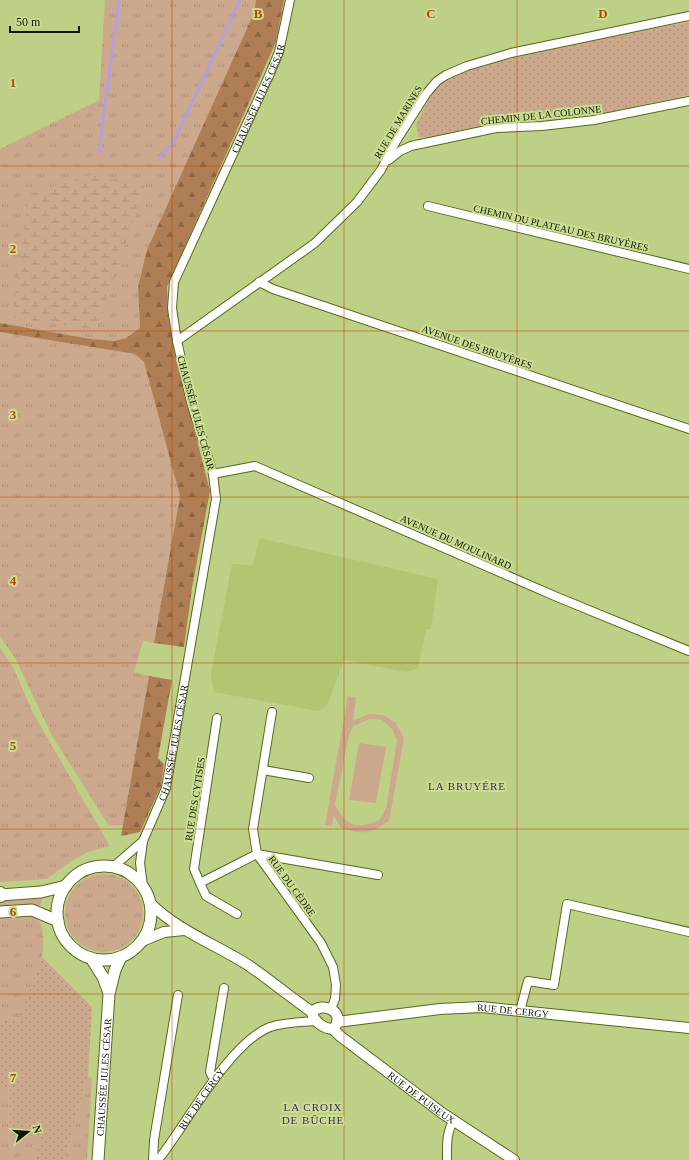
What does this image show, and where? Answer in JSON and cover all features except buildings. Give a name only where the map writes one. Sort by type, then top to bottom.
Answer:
[{"type":"main road","points":[[113,867],[130,873],[143,886],[150,903],[150,923],[142,941],[134,950],[121,957],[106,960],[91,958],[79,953],[69,944],[62,933],[58,921],[59,902],[66,886],[74,877],[90,868],[113,867]]},
{"type":"main road","points":[[0,895],[41,892],[66,886]]},
{"type":"main road","points":[[0,912],[32,910],[58,921]]},
{"type":"main road","name":"CHAUSSÉE JULES CÉSAR","points":[[98,1160],[109,994],[114,970],[121,957]]},
{"type":"main road","name":"CHAUSSÉE JULES CÉSAR","points":[[91,958],[103,977],[109,994]]},
{"type":"street","name":"CHAUSSÉE JULES CÉSAR","points":[[143,886],[140,863],[143,841],[166,788],[216,499],[213,474],[192,402],[177,341],[172,308],[174,282],[279,52],[290,0]]},
{"type":"street","name":"RUE DE MARINES","points":[[177,341],[315,243],[357,202],[381,170],[396,141],[428,91],[437,81],[453,71],[511,53],[689,16]]},
{"type":"street","name":"CHEMIN DE LA COLONNE","points":[[381,170],[394,155],[410,146],[486,130],[594,120],[689,101]]},
{"type":"street","name":"CHEMIN DU PLATEAU DES BRUYÈRES","points":[[428,206],[689,269]]},
{"type":"street","name":"AVENUE DES BRUYÈRES","points":[[259,282],[262,285],[280,292],[689,429]]},
{"type":"street","name":"AVENUE DU MOULINARD","points":[[213,474],[255,466],[557,598],[689,651]]},
{"type":"street","name":"RUE DU CÈDRE","points":[[272,712],[253,828],[257,854],[321,943],[333,967],[336,985],[335,999],[331,1009]]},
{"type":"street","name":"RUE DES CYTISES","points":[[217,718],[194,869],[206,896],[237,914]]},
{"type":"street","points":[[263,770],[309,778]]},
{"type":"street","name":"CHAUSSÉE JULES CÉSAR","points":[[113,867],[143,841]]},
{"type":"street","points":[[200,883],[257,854],[378,875]]},
{"type":"street","points":[[150,903],[161,914],[184,930],[247,965],[314,1016],[328,1029],[335,1025],[336,1012],[324,1006],[315,1009],[314,1016]]},
{"type":"street","points":[[520,1011],[528,980],[554,985],[567,904],[689,932]]},
{"type":"street","points":[[142,941],[164,932],[184,930]]},
{"type":"street","points":[[214,1080],[210,1072],[224,988]]},
{"type":"street","points":[[154,1160],[154,1140],[178,995]]},
{"type":"street","name":"RUE DE CERGY","points":[[335,1025],[440,1009],[481,1007],[689,1028]]},
{"type":"street","name":"RUE DE CERGY","points":[[158,1160],[214,1080],[232,1058],[257,1035],[269,1028],[314,1016]]},
{"type":"street","name":"RUE DE PUISEUX","points":[[335,1025],[394,1077],[454,1120],[514,1160]]},
{"type":"street","points":[[447,1160],[447,1139],[450,1127],[454,1120]]},
{"type":"shaded area","points":[[259,538],[438,579],[431,629],[426,629],[418,668],[406,672],[344,660],[327,706],[318,711],[214,692],[211,674],[232,564],[253,565]]},
{"type":"green space","points":[[105,0],[256,0],[254,13],[138,287],[140,328],[126,338],[116,341],[91,339],[0,323],[0,149],[99,100]]},
{"type":"green space","points":[[256,0],[284,0],[276,42],[167,287],[168,314],[175,354],[210,491],[192,588],[184,647],[154,643],[180,496],[144,362],[135,354],[0,332],[0,323],[91,339],[115,341],[126,338],[140,328],[138,287],[147,250],[254,13]]},
{"type":"green space","points":[[689,22],[689,95],[595,115],[541,121],[493,123],[431,137],[419,137],[416,125],[435,86],[464,69],[607,37]]},
{"type":"green space","points":[[94,174],[145,186],[96,330],[12,317],[29,194]]},
{"type":"green space","points":[[0,332],[135,354],[144,362],[180,496],[154,643],[143,641],[134,672],[149,676],[123,825],[109,826],[51,734],[15,658],[0,636]]},
{"type":"green space","points":[[0,648],[13,667],[33,713],[110,846],[88,852],[73,860],[47,879],[0,882]]},
{"type":"green space","points":[[149,676],[172,680],[158,758],[164,764],[161,786],[140,832],[121,836]]},
{"type":"green space","points":[[348,696],[356,698],[353,721],[369,714],[383,715],[395,722],[404,738],[389,821],[376,829],[366,832],[356,832],[341,828],[334,816],[332,826],[325,825]],"holes":[[[370,719],[382,720],[392,729],[397,741],[386,809],[379,820],[364,825],[353,824],[344,818],[335,805],[349,735],[353,726]]]},
{"type":"green space","points":[[359,743],[386,747],[376,803],[349,800]]},
{"type":"green space","points":[[104,874],[119,877],[132,885],[140,898],[143,913],[140,928],[132,941],[119,949],[104,952],[89,949],[76,941],[68,928],[65,913],[68,898],[76,885],[89,877]]},
{"type":"green space","points":[[43,897],[40,906],[30,904],[0,907],[0,899]]},
{"type":"green space","points":[[27,916],[37,918],[42,928],[42,957],[22,1019],[0,1019],[0,918]]},
{"type":"green space","points":[[42,957],[92,1007],[88,1077],[65,1160],[36,1160],[40,1137],[9,1136],[10,1089],[0,1085],[0,1019],[19,1019]]},
{"type":"green space","points":[[88,1077],[92,1078],[87,1160],[65,1160]]},
{"type":"green space","points":[[0,1085],[10,1089],[9,1136],[40,1137],[38,1160],[0,1160]]},
{"type":"waterway","points":[[99,152],[119,0]]},
{"type":"waterway","points":[[158,159],[174,141],[240,0]]},
{"type":"district","name":"LA BRUYÉRE","points":[[467,786]]},
{"type":"district","name":"LA CROIX DE BÛCHE","points":[[313,1113]]}]
